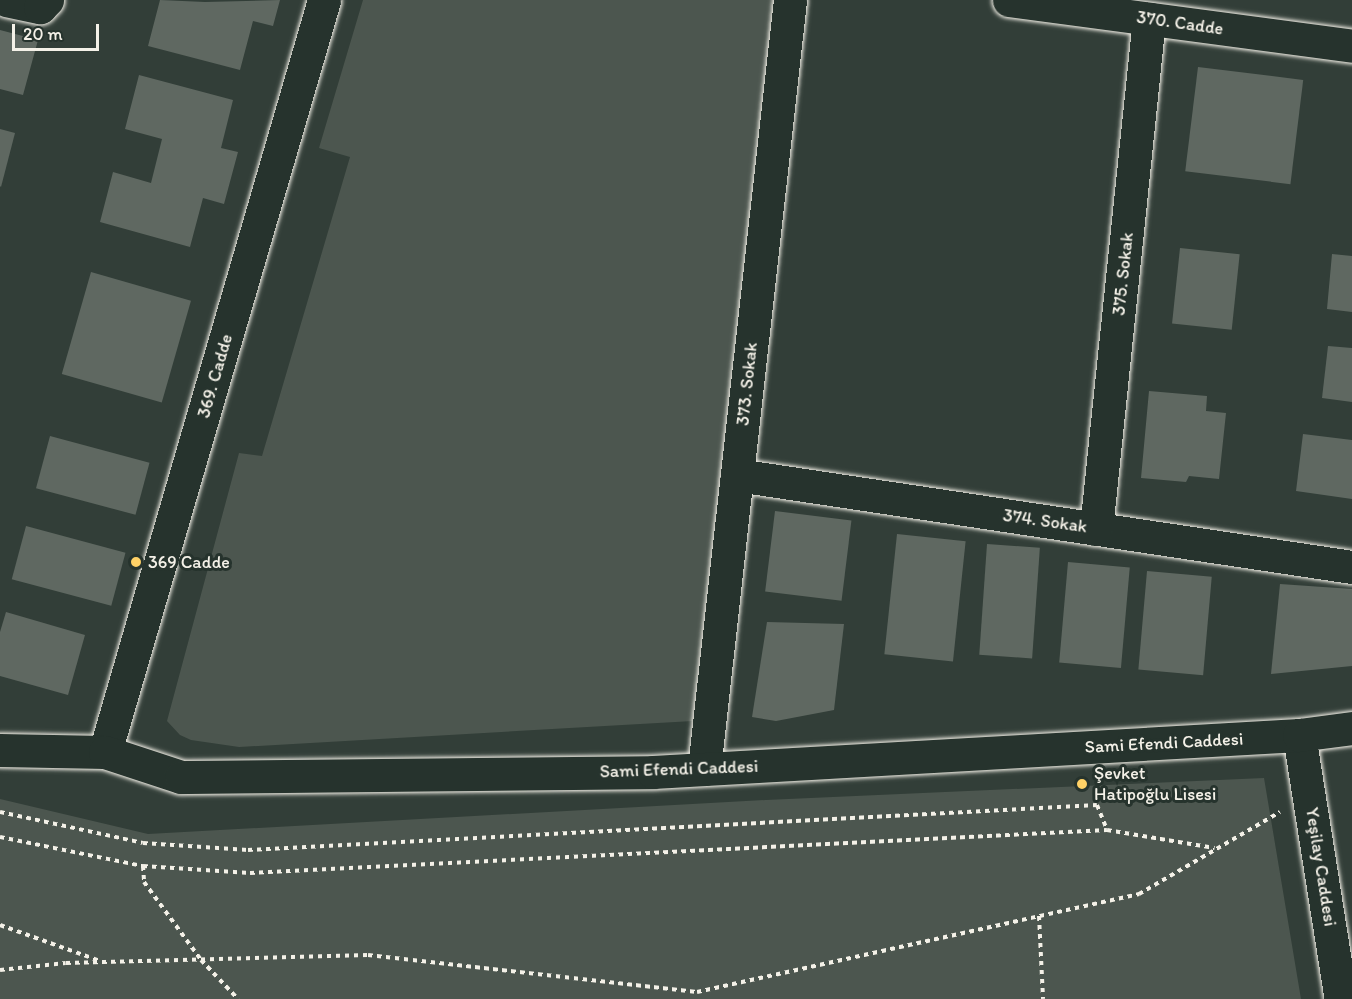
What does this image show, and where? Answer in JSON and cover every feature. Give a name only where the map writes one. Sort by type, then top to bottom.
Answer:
[{"type":"street","points":[[6,0],[40,7],[47,0]]},
{"type":"street","name":"369. Cadde","points":[[105,752],[324,0]]},
{"type":"street","name":"373. Sokak","points":[[704,769],[790,0]]},
{"type":"street","name":"370. Cadde","points":[[1009,0],[1352,46]]},
{"type":"street","name":"375. Sokak","points":[[1096,529],[1149,19]]},
{"type":"street","name":"374. Sokak","points":[[737,475],[1352,567]]},
{"type":"street","name":"Sami Efendi Caddesi","points":[[3,749],[105,752],[181,777],[653,772],[1299,735],[1352,728]]},
{"type":"street","name":"Yeşilay Caddesi","points":[[1299,735],[1341,999]]},
{"type":"path","points":[[0,970],[104,962],[368,956],[697,992],[1139,894],[1310,795]]},
{"type":"path","points":[[0,812],[143,843],[248,850],[1097,805],[1107,830]]},
{"type":"path","points":[[0,837],[143,866],[250,873],[1107,830],[1215,848]]},
{"type":"path","points":[[143,866],[144,882],[201,960],[238,999]]},
{"type":"path","points":[[1039,916],[1043,999]]},
{"type":"path","points":[[0,925],[104,962]]},
{"type":"shaded area","points":[[363,0],[777,0],[693,721],[239,747],[191,740],[180,735],[167,721],[239,453],[262,456],[350,157],[319,148]]},
{"type":"shaded area","points":[[1264,778],[1301,999],[0,999],[0,799],[148,834],[766,800]]},
{"type":"building","points":[[160,0],[205,2],[280,0],[273,26],[253,21],[240,70],[148,46]]},
{"type":"building","points":[[0,30],[38,40],[23,95],[0,89]]},
{"type":"building","points":[[1198,67],[1303,80],[1290,184],[1185,171]]},
{"type":"building","points":[[139,75],[233,100],[221,148],[238,152],[224,204],[203,198],[190,247],[100,222],[113,172],[151,183],[162,139],[125,129]]},
{"type":"building","points":[[0,129],[15,133],[1,187],[0,186]]},
{"type":"building","points":[[1180,248],[1240,254],[1232,330],[1172,324]]},
{"type":"building","points":[[1332,254],[1352,256],[1352,312],[1327,309]]},
{"type":"building","points":[[91,272],[191,301],[162,403],[62,374]]},
{"type":"building","points":[[1328,346],[1352,348],[1352,402],[1322,398]]},
{"type":"building","points":[[1149,391],[1207,396],[1206,411],[1226,413],[1219,479],[1189,476],[1186,482],[1141,478]]},
{"type":"building","points":[[1303,434],[1352,440],[1352,499],[1296,491]]},
{"type":"building","points":[[50,436],[149,463],[136,515],[36,488]]},
{"type":"building","points":[[775,511],[851,520],[842,601],[765,591]]},
{"type":"building","points":[[26,526],[125,553],[111,606],[12,579]]},
{"type":"building","points":[[897,534],[966,541],[953,662],[884,654]]},
{"type":"building","points":[[987,544],[1040,548],[1032,658],[979,655]]},
{"type":"building","points":[[1068,562],[1130,567],[1121,668],[1059,663]]},
{"type":"building","points":[[1147,571],[1212,577],[1203,675],[1138,670]]},
{"type":"building","points":[[1280,584],[1352,589],[1352,666],[1271,674]]},
{"type":"building","points":[[6,612],[85,635],[68,695],[0,676],[0,632]]},
{"type":"building","points":[[767,622],[844,624],[834,710],[776,721],[752,717]]},
{"type":"place","name":"369 Cadde","points":[[136,562]]},
{"type":"place","name":"Şevket Hatipoğlu Lisesi","points":[[1082,784]]}]
